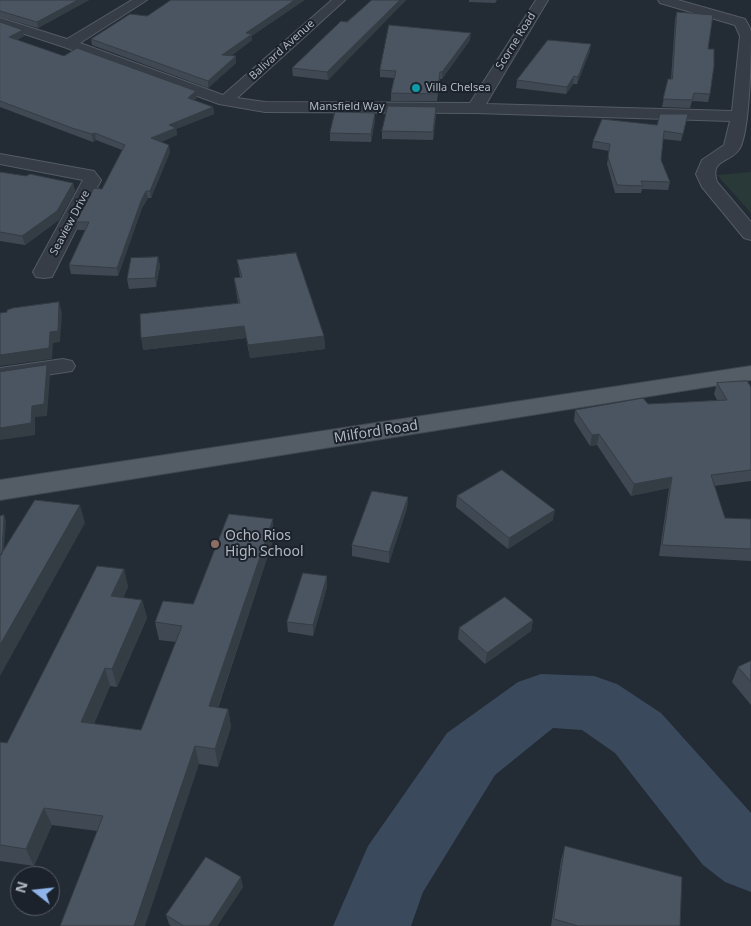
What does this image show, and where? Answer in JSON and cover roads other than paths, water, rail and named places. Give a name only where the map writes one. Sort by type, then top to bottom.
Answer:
[{"type":"main road","name":"Milford Road","points":[[0,490],[750,374]]},
{"type":"street","points":[[69,44],[141,0]]},
{"type":"street","name":"Balivard Avenue","points":[[225,101],[339,0]]},
{"type":"street","name":"Scorne Road","points":[[475,108],[542,0]]},
{"type":"street","points":[[664,0],[740,22],[747,36],[739,116],[732,147],[708,164],[705,174],[708,183],[751,234]]},
{"type":"street","name":"Mansfield Way","points":[[0,22],[69,44],[225,101],[265,107],[475,108],[739,116]]},
{"type":"street","name":"Seaview Drive","points":[[0,159],[88,175],[92,180],[44,272]]},
{"type":"street","points":[[0,375],[63,366]]},
{"type":"waterway","points":[[372,926],[394,872],[471,754],[541,701],[594,703],[638,733],[729,841],[751,857]]},
{"type":"place","name":"Villa Chelsea","points":[[416,88]]},
{"type":"place","name":"Ocho Rios High School","points":[[215,544]]}]
